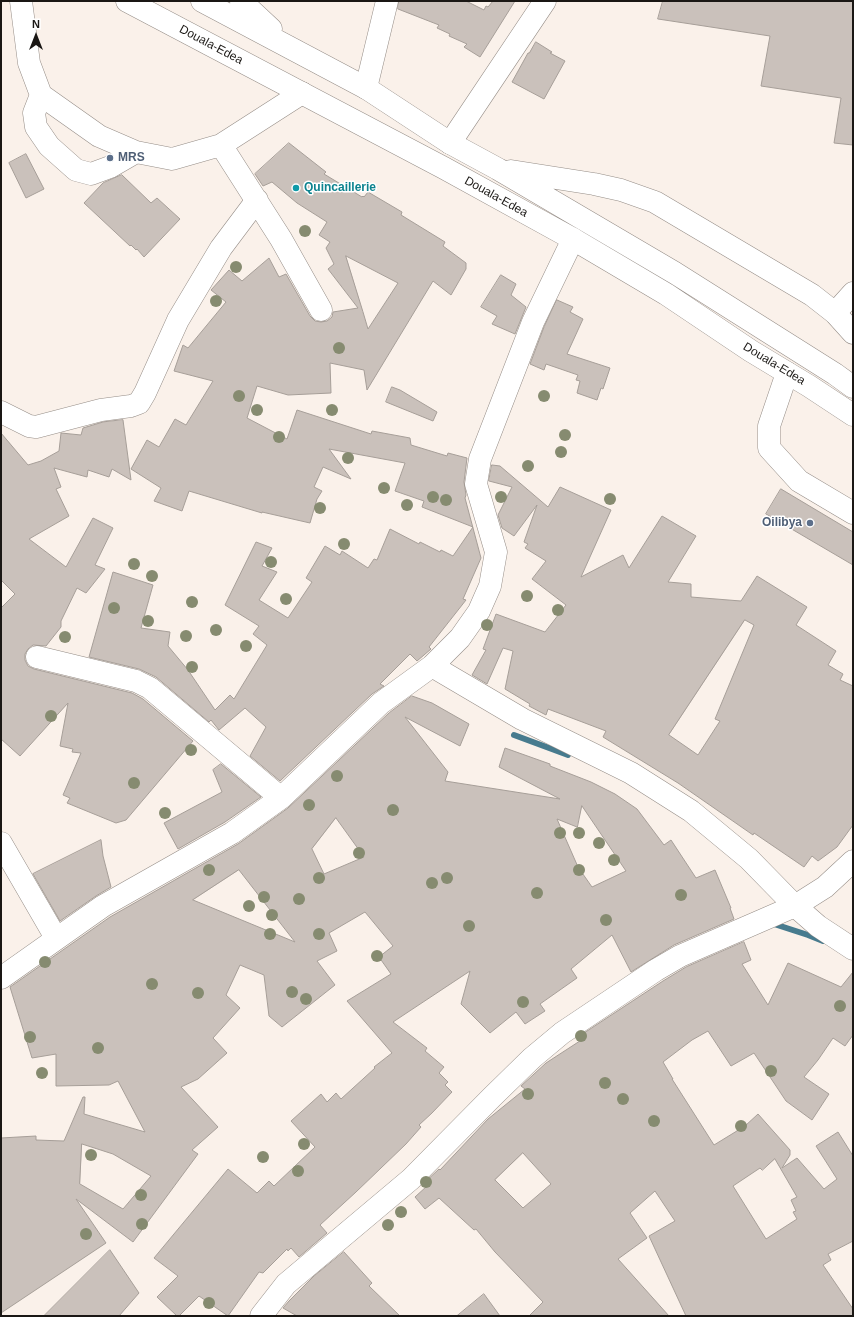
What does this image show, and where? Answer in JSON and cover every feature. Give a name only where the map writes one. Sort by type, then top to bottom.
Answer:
[{"type":"main road","points":[[21,1],[29,63],[41,95],[99,136],[136,152],[172,159],[221,145],[302,93]]},
{"type":"main road","name":"Douala-Edea","points":[[127,1],[444,168],[573,239],[666,294],[751,351],[787,372],[853,415]]},
{"type":"main road","name":"Douala-Edea","points":[[202,1],[366,88],[450,143],[498,169],[675,273],[835,374],[853,387]]},
{"type":"main road","points":[[241,1],[291,48]]},
{"type":"main road","points":[[366,88],[387,1]]},
{"type":"main road","points":[[450,143],[545,1]]},
{"type":"main road","points":[[41,95],[34,113],[36,127],[49,146],[76,170],[91,174],[110,167],[136,152]]},
{"type":"main road","points":[[221,145],[281,239],[321,310]]},
{"type":"main road","points":[[498,169],[614,188],[655,202],[812,295],[835,313],[853,333]]},
{"type":"main road","points":[[1,412],[29,426],[36,427],[101,410],[131,406],[138,403],[145,393],[178,320],[221,248],[257,200]]},
{"type":"main road","points":[[1,978],[103,906],[232,833],[281,798],[381,703],[432,666],[460,638],[479,611],[490,586],[496,552],[476,484],[480,459],[533,322],[573,239]]},
{"type":"main road","points":[[835,313],[853,293]]},
{"type":"main road","points":[[787,372],[769,426],[768,448],[799,481],[853,513]]},
{"type":"main road","points":[[37,657],[136,681],[150,688],[281,798]]},
{"type":"main road","points":[[432,666],[522,719],[630,773],[691,811],[749,859],[794,906],[818,926],[853,949]]},
{"type":"main road","points":[[1,843],[56,938]]},
{"type":"main road","points":[[261,1316],[286,1284],[411,1180],[532,1058],[562,1033],[656,970],[680,956],[794,906],[825,886],[853,861]]},
{"type":"building","points":[[399,1],[466,1],[484,10],[486,6],[488,7],[493,1],[515,1],[480,57],[464,47],[467,44],[449,36],[450,34],[437,28],[439,25],[398,9]]},
{"type":"building","points":[[663,1],[853,1],[853,145],[834,143],[841,98],[761,86],[770,36],[658,19]]},
{"type":"building","points":[[536,42],[552,52],[550,53],[565,61],[544,99],[512,82],[528,53]]},
{"type":"building","points":[[289,143],[326,172],[324,174],[362,197],[364,197],[368,192],[402,212],[401,215],[445,242],[443,246],[466,263],[466,269],[451,295],[433,281],[367,390],[364,370],[330,363],[331,393],[288,395],[257,386],[247,418],[287,439],[297,410],[371,434],[372,431],[410,438],[411,445],[447,456],[448,453],[467,458],[464,482],[465,498],[473,527],[422,507],[424,501],[395,491],[405,463],[329,449],[351,479],[323,467],[314,487],[322,491],[317,499],[310,523],[262,513],[189,491],[182,511],[154,501],[161,488],[131,469],[147,440],[159,447],[175,419],[186,425],[213,381],[174,371],[183,345],[188,348],[226,302],[211,290],[229,270],[242,281],[269,258],[279,277],[286,274],[310,316],[315,321],[327,321],[332,317],[333,312],[358,308],[328,269],[334,264],[326,248],[330,242],[319,235],[327,222],[297,203],[272,182],[263,186],[255,174]],"holes":[[[346,256],[398,283],[368,329]]]},
{"type":"building","points":[[26,154],[44,189],[26,198],[9,163]]},
{"type":"building","points":[[122,175],[151,203],[157,198],[180,219],[144,257],[137,249],[136,250],[131,245],[130,246],[84,203],[103,183]]},
{"type":"building","points":[[501,275],[516,284],[511,295],[526,307],[515,334],[492,324],[497,316],[481,307]]},
{"type":"building","points":[[557,300],[573,307],[570,312],[583,319],[567,354],[610,368],[603,389],[601,388],[597,400],[577,393],[580,381],[576,380],[578,375],[546,364],[544,370],[530,364],[544,327]]},
{"type":"building","points":[[392,387],[400,390],[437,412],[433,421],[386,402]]},
{"type":"building","points":[[123,420],[131,480],[112,469],[109,477],[88,470],[87,477],[54,468],[61,487],[56,489],[69,516],[29,539],[66,567],[93,518],[113,528],[95,565],[105,569],[86,593],[77,588],[61,621],[61,627],[46,646],[33,645],[25,654],[25,660],[28,666],[34,669],[132,693],[143,699],[193,741],[126,820],[116,823],[67,803],[70,798],[63,795],[81,753],[72,752],[73,749],[60,746],[68,703],[20,756],[1,739],[1,608],[15,594],[1,580],[1,433],[28,465],[41,461],[59,451],[61,433],[81,435],[83,428],[103,422]]},
{"type":"building","points":[[492,465],[500,466],[548,507],[560,487],[611,510],[581,577],[623,555],[629,568],[662,516],[696,536],[668,582],[691,584],[691,597],[741,601],[757,576],[807,607],[796,625],[836,651],[828,665],[843,674],[840,680],[853,686],[853,825],[837,847],[818,861],[812,856],[804,867],[754,833],[753,835],[678,783],[603,737],[606,731],[548,709],[546,715],[529,706],[530,704],[505,689],[513,651],[503,648],[487,684],[472,675],[486,650],[483,649],[496,614],[545,632],[566,605],[532,579],[546,561],[525,548],[528,544],[524,542],[537,505],[514,536],[502,528],[498,515],[512,487],[489,481]],"holes":[[[745,620],[754,625],[715,719],[720,721],[698,755],[669,735]]]},
{"type":"building","name":"Oilibya","points":[[781,489],[853,532],[853,565],[766,514]]},
{"type":"building","points":[[473,527],[481,558],[463,599],[466,600],[429,647],[431,649],[417,661],[410,654],[380,684],[384,686],[372,694],[280,781],[250,756],[266,727],[245,708],[219,730],[211,720],[209,722],[156,677],[139,669],[89,657],[113,572],[153,585],[141,628],[170,632],[168,646],[188,670],[215,710],[230,695],[234,699],[267,645],[253,634],[259,626],[225,605],[256,542],[272,548],[262,566],[277,572],[259,600],[288,618],[312,582],[306,578],[325,546],[340,555],[342,551],[368,568],[374,559],[377,560],[390,529],[419,544],[420,542],[440,552],[441,550],[453,556]]},
{"type":"building","points":[[412,696],[432,703],[469,724],[460,746],[405,717],[448,772],[445,781],[560,799],[499,767],[505,748],[550,764],[550,766],[591,782],[615,794],[637,809],[664,845],[671,840],[696,878],[715,870],[734,919],[674,945],[631,972],[612,935],[571,969],[577,978],[540,1004],[545,1011],[525,1024],[516,1012],[490,1033],[461,1004],[470,971],[393,1022],[427,1048],[425,1051],[444,1067],[439,1073],[448,1082],[445,1085],[452,1092],[419,1125],[421,1127],[406,1144],[320,1225],[327,1233],[299,1257],[291,1248],[288,1251],[287,1249],[263,1273],[259,1272],[228,1316],[199,1296],[179,1316],[177,1316],[157,1297],[178,1276],[154,1258],[228,1169],[257,1193],[269,1181],[274,1186],[315,1147],[291,1121],[321,1094],[327,1102],[336,1093],[341,1099],[375,1068],[374,1067],[392,1053],[347,1001],[391,974],[379,957],[393,946],[365,912],[329,933],[337,951],[317,961],[335,985],[282,1027],[269,1016],[264,975],[240,965],[226,995],[240,1008],[213,1038],[227,1053],[198,1079],[181,1087],[218,1127],[192,1150],[198,1154],[133,1242],[76,1199],[106,1243],[1,1313],[1,1138],[36,1136],[36,1140],[64,1141],[83,1097],[85,1097],[84,1114],[145,1132],[118,1081],[109,1085],[56,1086],[56,1054],[32,1058],[10,987],[110,917],[238,844],[288,808],[389,713]],"holes":[[[582,806],[626,871],[592,887],[578,867],[557,819],[577,827]],[[336,818],[364,857],[324,874],[312,849]],[[239,870],[295,942],[193,900]],[[82,1144],[113,1154],[151,1176],[123,1209],[80,1184]]]},
{"type":"building","points":[[221,764],[261,797],[225,822],[178,849],[164,823],[222,792],[213,770]]},
{"type":"building","points":[[101,840],[103,856],[111,887],[60,921],[33,874]]},
{"type":"building","points":[[744,942],[751,960],[742,964],[768,1005],[788,963],[841,987],[853,972],[853,1035],[845,1046],[833,1038],[804,1077],[829,1094],[812,1120],[786,1101],[754,1053],[731,1066],[708,1031],[692,1040],[663,1062],[672,1079],[714,1145],[745,1126],[758,1114],[790,1150],[790,1155],[782,1168],[797,1158],[824,1189],[837,1179],[816,1146],[838,1132],[853,1156],[853,1241],[828,1254],[831,1260],[823,1265],[853,1309],[853,1316],[686,1316],[649,1236],[675,1221],[655,1191],[630,1213],[647,1238],[618,1259],[669,1316],[529,1316],[543,1302],[495,1252],[476,1229],[474,1230],[439,1198],[425,1209],[415,1197],[427,1186],[424,1183],[439,1169],[440,1170],[488,1119],[525,1089],[521,1086],[546,1063],[586,1037],[584,1033],[686,967]],"holes":[[[523,1153],[551,1184],[523,1208],[495,1180]],[[775,1159],[797,1197],[791,1200],[796,1211],[793,1212],[797,1219],[766,1239],[733,1186],[760,1168],[762,1170]]]},
{"type":"building","points":[[110,1250],[139,1293],[119,1316],[44,1316]]},
{"type":"building","points":[[344,1252],[372,1283],[369,1286],[400,1316],[297,1316],[283,1308],[314,1276]]},
{"type":"building","points":[[484,1294],[500,1316],[457,1316]]},
{"type":"waterway","points":[[514,735],[568,755]]},
{"type":"waterway","points":[[771,923],[823,941]]},
{"type":"place","name":"MRS","points":[[110,158]]},
{"type":"place","name":"Quincaillerie","points":[[296,188]]},
{"type":"place","name":"Oilibya","points":[[810,523]]}]
